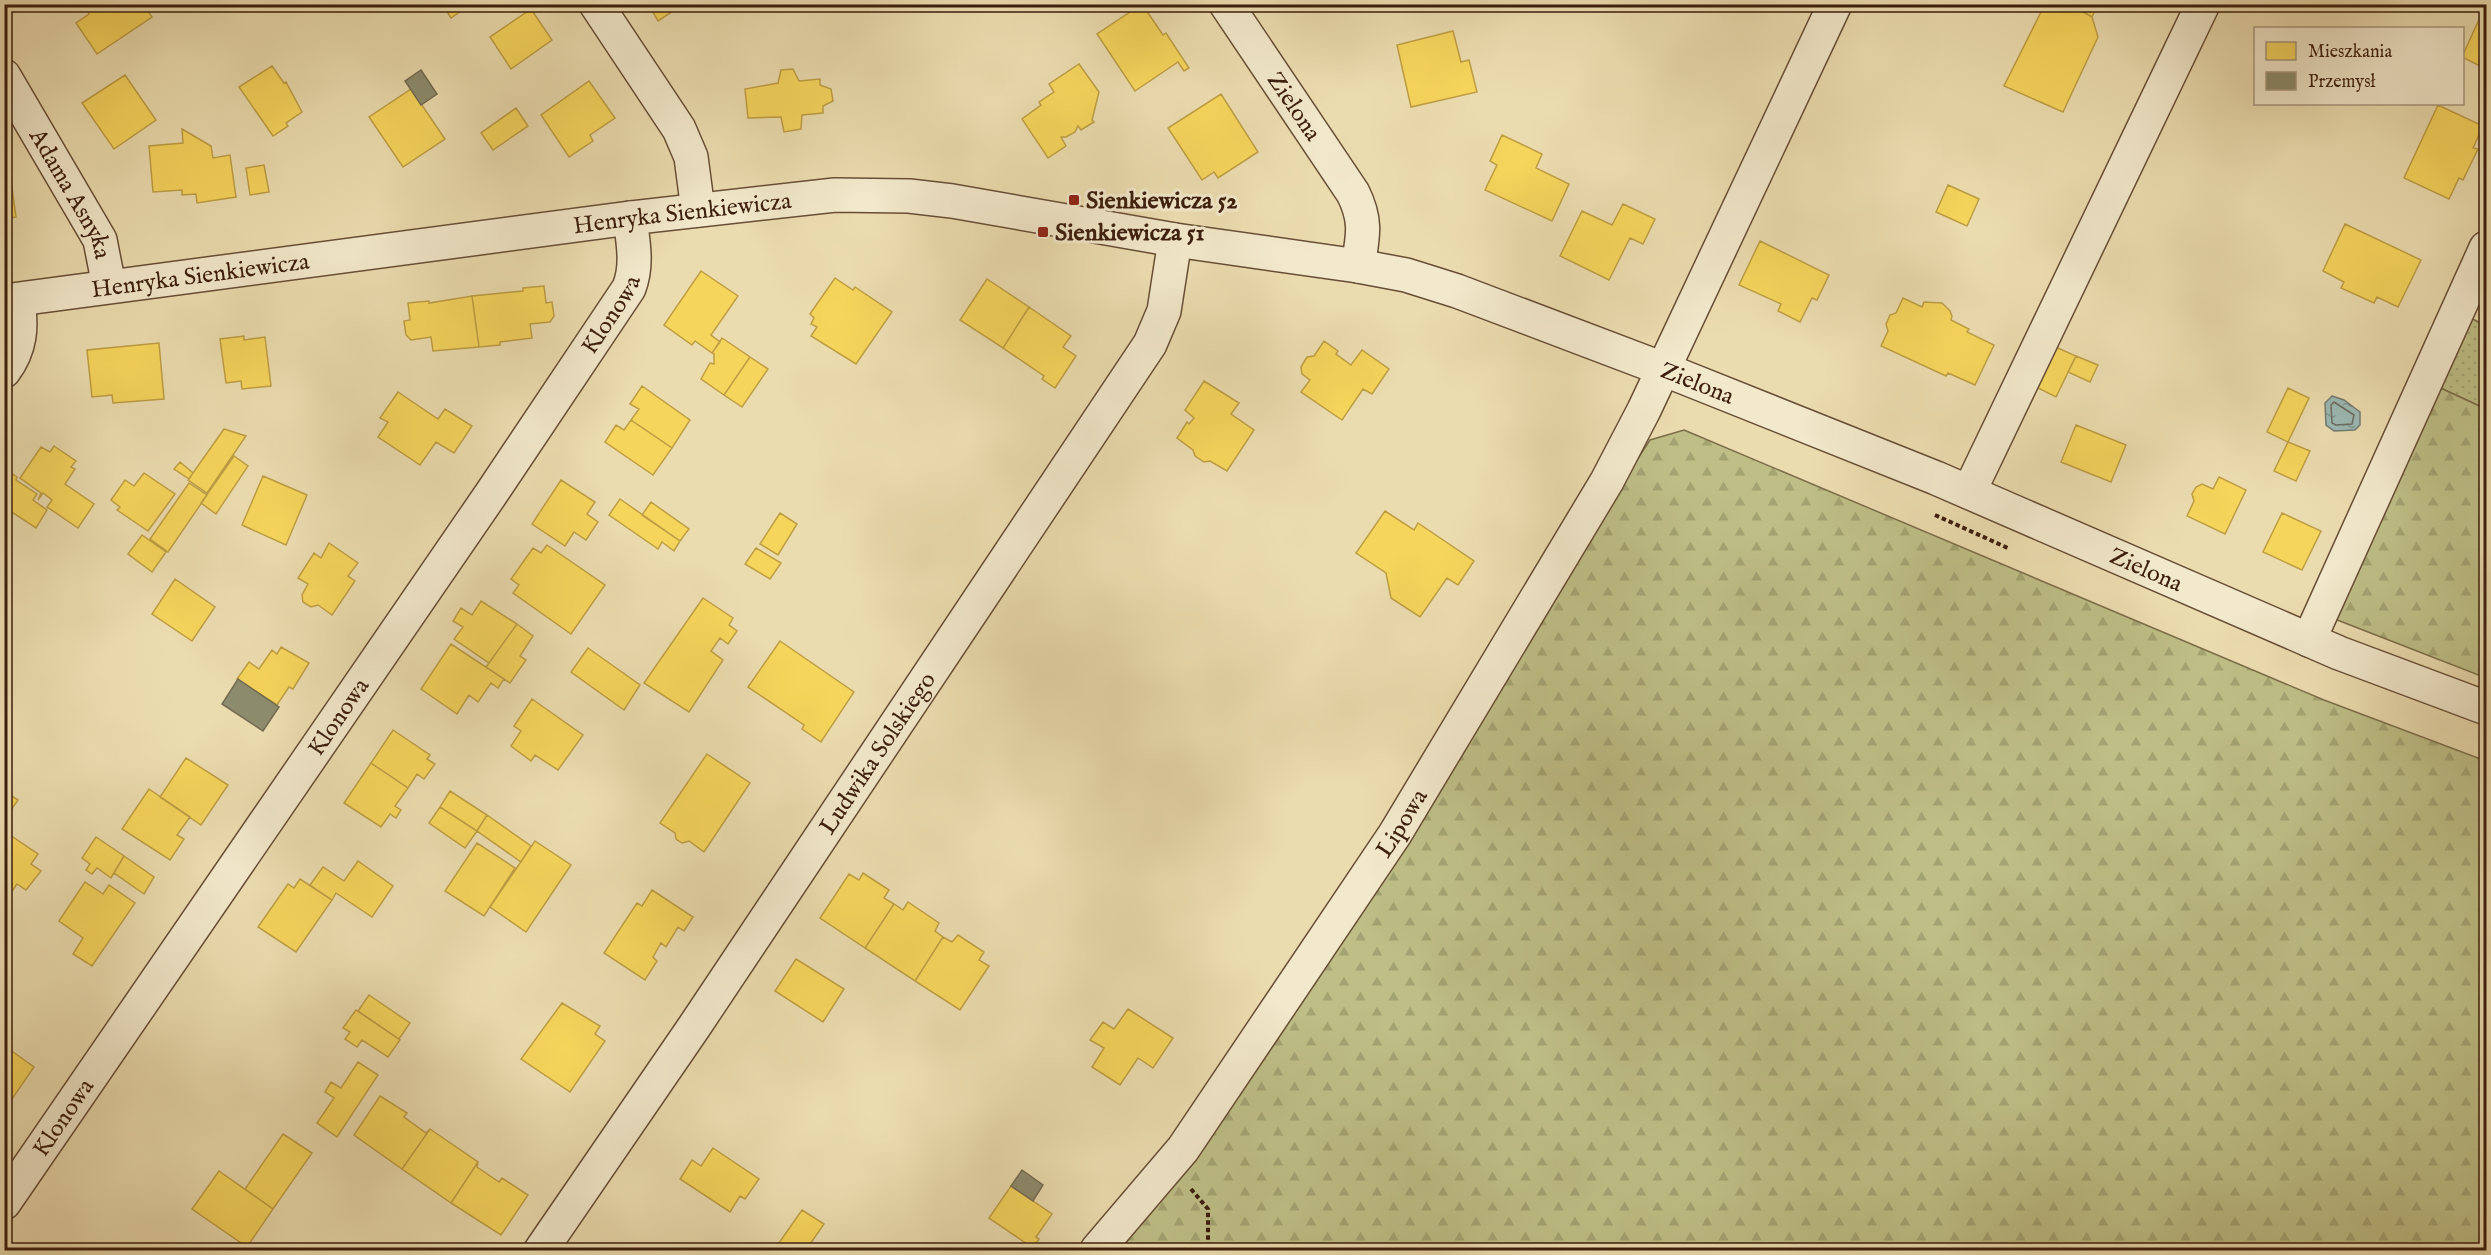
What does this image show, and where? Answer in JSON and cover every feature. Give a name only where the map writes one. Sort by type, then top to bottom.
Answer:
[{"type":"street","points":[[596,4],[680,129],[691,157],[698,210]]},
{"type":"street","name":"Zielona","points":[[1226,4],[1353,193],[1363,218],[1364,231],[1358,266],[1406,275],[1457,291],[1663,369],[1970,492],[2309,640],[2487,708]]},
{"type":"street","name":"Lipowa","points":[[1098,1251],[1183,1149],[1395,834],[1607,481],[1663,369],[1835,4]]},
{"type":"street","points":[[1970,492],[2203,4]]},
{"type":"street","name":"Adama Asnyka","points":[[4,76],[100,240],[109,286]]},
{"type":"street","name":"Henryka Sienkiewicza","points":[[11,301],[109,286],[630,218],[835,195],[909,196],[952,201],[1175,240],[1358,266]]},
{"type":"street","name":"Klonowa","points":[[4,1203],[484,504],[629,288],[634,275],[635,260],[630,218]]},
{"type":"street","name":"Ludwika Solskiego","points":[[541,1251],[714,998],[1150,344],[1164,311],[1175,240]]},
{"type":"street","points":[[2309,640],[2487,248]]},
{"type":"street","points":[[4,371],[18,346],[21,332],[11,301]]},
{"type":"path","points":[[1183,1149],[1189,1186],[1208,1209],[1210,1226],[1208,1251]]},
{"type":"green space","points":[[2467,316],[2486,326],[2486,409],[2434,385]]},
{"type":"green space","points":[[2434,385],[2486,409],[2486,678],[2327,616]]},
{"type":"green space","points":[[1684,430],[2324,700],[2486,761],[2486,1250],[1117,1250],[1650,440]]},
{"type":"water","points":[[2332,396],[2344,400],[2360,412],[2360,425],[2355,430],[2334,431],[2326,425],[2325,403]]},
{"type":"building: Mieszkania","points":[[86,4],[143,4],[152,17],[97,54],[76,23],[89,14]]},
{"type":"building: Mieszkania","points":[[442,4],[471,4],[451,18]]},
{"type":"building: Mieszkania","points":[[648,4],[684,4],[658,21]]},
{"type":"building: Mieszkania","points":[[1142,4],[1163,35],[1166,33],[1189,68],[1184,71],[1178,62],[1135,91],[1097,34]]},
{"type":"building: Mieszkania","points":[[2049,4],[2070,4],[2092,17],[2098,37],[2063,112],[2004,86],[2042,10]]},
{"type":"building: Mieszkania","points":[[2070,4],[2098,4],[2092,17]]},
{"type":"building: Mieszkania","points":[[2486,4],[2486,69],[2464,58],[2464,53]]},
{"type":"building: Mieszkania","points":[[531,9],[552,40],[511,69],[490,37]]},
{"type":"building: Mieszkania","points":[[1453,31],[1461,62],[1469,60],[1477,92],[1411,107],[1397,45]]},
{"type":"building: Mieszkania","points":[[1079,64],[1099,92],[1092,120],[1094,122],[1081,130],[1078,126],[1075,132],[1061,137],[1066,146],[1048,158],[1022,119],[1041,105],[1039,102],[1054,92],[1049,84]]},
{"type":"building: Mieszkania","points":[[272,66],[284,83],[286,82],[302,112],[286,123],[288,126],[273,136],[239,87]]},
{"type":"building: Mieszkania","points":[[793,69],[799,81],[820,79],[820,85],[831,89],[833,101],[823,106],[823,113],[802,115],[801,129],[784,132],[781,117],[748,118],[745,89],[778,83],[781,70]]},
{"type":"building: Mieszkania","points":[[125,75],[156,120],[114,149],[82,103]]},
{"type":"building: Mieszkania","points":[[589,81],[615,118],[590,135],[593,141],[569,157],[541,115]]},
{"type":"building: Mieszkania","points":[[411,89],[445,139],[403,167],[369,117]]},
{"type":"building: Mieszkania","points":[[1221,94],[1258,152],[1218,178],[1214,172],[1202,180],[1168,128]]},
{"type":"building: Mieszkania","points":[[2438,105],[2483,126],[2473,148],[2478,149],[2463,180],[2459,178],[2449,199],[2404,178]]},
{"type":"building: Mieszkania","points":[[516,108],[528,126],[493,150],[481,133]]},
{"type":"building: Mieszkania","points":[[182,129],[211,146],[213,158],[230,155],[236,197],[197,203],[196,194],[182,195],[182,190],[153,192],[149,146],[183,143]]},
{"type":"building: Mieszkania","points":[[1502,135],[1542,154],[1536,168],[1569,184],[1552,221],[1485,190],[1497,165],[1490,161]]},
{"type":"building: Mieszkania","points":[[4,159],[8,159],[16,217],[4,219]]},
{"type":"building: Mieszkania","points":[[264,165],[269,192],[250,195],[246,168]]},
{"type":"building: Mieszkania","points":[[1948,185],[1979,199],[1967,226],[1936,212]]},
{"type":"building: Mieszkania","points":[[1623,204],[1655,219],[1643,244],[1630,238],[1609,280],[1560,256],[1582,211],[1612,225]]},
{"type":"building: Mieszkania","points":[[2345,224],[2421,260],[2398,307],[2377,297],[2374,303],[2341,288],[2344,282],[2323,271]]},
{"type":"building: Mieszkania","points":[[1760,241],[1829,275],[1817,300],[1812,298],[1800,322],[1778,311],[1781,304],[1739,285]]},
{"type":"building: Mieszkania","points":[[701,271],[738,296],[711,335],[720,342],[712,353],[695,341],[692,345],[664,325]]},
{"type":"building: Mieszkania","points":[[835,278],[853,290],[855,287],[892,312],[856,364],[811,336],[817,327],[811,324],[814,318],[810,314]]},
{"type":"building: Mieszkania","points":[[987,279],[1029,307],[1003,348],[960,320]]},
{"type":"building: Mieszkania","points":[[544,286],[546,303],[552,302],[554,316],[550,322],[530,324],[532,338],[479,347],[472,296],[523,291],[523,288]]},
{"type":"building: Mieszkania","points":[[472,296],[479,347],[433,351],[431,337],[411,340],[406,335],[404,321],[410,320],[408,303],[429,301],[429,303]]},
{"type":"building: Mieszkania","points":[[1903,298],[1922,307],[1924,302],[1942,303],[1950,311],[1951,320],[1969,329],[1967,332],[1994,345],[1975,385],[1948,373],[1946,376],[1881,346],[1888,331],[1886,324],[1890,315],[1896,313]]},
{"type":"building: Mieszkania","points":[[1029,307],[1071,336],[1063,347],[1076,356],[1055,388],[1042,379],[1044,376],[1003,348]]},
{"type":"building: Mieszkania","points":[[244,336],[244,340],[265,337],[271,386],[242,389],[241,381],[226,383],[220,339]]},
{"type":"building: Mieszkania","points":[[722,338],[750,357],[724,395],[701,379],[710,363],[714,364],[712,353]]},
{"type":"building: Mieszkania","points":[[1324,341],[1338,351],[1336,354],[1351,365],[1362,350],[1389,369],[1372,394],[1363,389],[1342,420],[1301,392],[1310,380],[1302,374],[1301,367],[1307,357],[1314,356]]},
{"type":"building: Mieszkania","points":[[159,343],[164,399],[113,403],[112,395],[92,397],[87,350]]},
{"type":"building: Mieszkania","points":[[2051,345],[2076,356],[2056,397],[2032,385]]},
{"type":"building: Mieszkania","points":[[2076,356],[2098,365],[2090,382],[2068,372]]},
{"type":"building: Mieszkania","points":[[750,357],[768,369],[742,407],[724,395]]},
{"type":"building: Mieszkania","points":[[1204,381],[1239,403],[1231,414],[1254,430],[1227,471],[1210,461],[1204,462],[1177,438],[1187,422],[1189,424],[1194,418],[1185,410]]},
{"type":"building: Mieszkania","points":[[642,386],[690,420],[672,448],[631,420],[639,409],[630,404]]},
{"type":"building: Mieszkania","points":[[2288,388],[2309,398],[2288,442],[2267,432]]},
{"type":"building: Mieszkania","points":[[398,392],[438,419],[445,409],[472,426],[454,453],[436,442],[420,465],[378,437],[388,422],[380,418]]},
{"type":"building: Mieszkania","points":[[631,420],[672,448],[653,475],[605,442],[616,425],[624,430]]},
{"type":"building: Mieszkania","points":[[2076,425],[2126,445],[2111,482],[2061,462]]},
{"type":"building: Mieszkania","points":[[224,429],[246,436],[207,493],[188,480]]},
{"type":"building: Mieszkania","points":[[2288,442],[2310,451],[2296,481],[2274,471]]},
{"type":"building: Mieszkania","points":[[54,446],[76,461],[71,467],[75,469],[65,484],[94,504],[78,528],[47,507],[52,500],[43,493],[38,500],[41,493],[20,478],[41,447],[50,452]]},
{"type":"building: Mieszkania","points":[[234,456],[248,466],[216,514],[201,503]]},
{"type":"building: Mieszkania","points":[[180,462],[193,473],[189,479],[174,469]]},
{"type":"building: Mieszkania","points":[[4,468],[17,477],[16,480],[37,494],[33,500],[47,510],[36,528],[4,507]]},
{"type":"building: Mieszkania","points":[[144,473],[175,494],[148,531],[117,510],[120,507],[111,500],[125,480],[134,486]]},
{"type":"building: Mieszkania","points":[[263,476],[307,495],[286,545],[242,525]]},
{"type":"building: Mieszkania","points":[[2219,477],[2246,490],[2225,534],[2187,516],[2194,501],[2192,494],[2196,487],[2202,484],[2213,489]]},
{"type":"building: Mieszkania","points":[[561,480],[595,502],[587,514],[598,522],[586,540],[574,532],[565,546],[532,524]]},
{"type":"building: Mieszkania","points":[[189,483],[207,495],[168,552],[150,539]]},
{"type":"building: Mieszkania","points":[[620,499],[680,541],[674,551],[662,542],[658,549],[609,515]]},
{"type":"building: Mieszkania","points":[[651,502],[689,529],[680,541],[642,515]]},
{"type":"building: Mieszkania","points":[[1385,511],[1414,530],[1418,523],[1474,561],[1458,585],[1447,578],[1420,617],[1391,598],[1386,573],[1356,553]]},
{"type":"building: Mieszkania","points":[[780,513],[797,524],[778,555],[760,544]]},
{"type":"building: Mieszkania","points":[[2282,513],[2321,531],[2302,570],[2263,552]]},
{"type":"building: Mieszkania","points":[[142,535],[166,552],[152,572],[128,554]]},
{"type":"building: Mieszkania","points":[[329,543],[358,563],[348,576],[355,581],[332,615],[318,605],[311,607],[303,602],[302,595],[308,584],[298,578],[314,553],[321,558]]},
{"type":"building: Mieszkania","points":[[547,545],[605,585],[571,634],[513,593],[519,585],[511,579],[533,548],[541,553]]},
{"type":"building: Mieszkania","points":[[756,548],[781,563],[770,579],[745,564]]},
{"type":"building: Mieszkania","points":[[175,579],[215,607],[192,641],[152,614]]},
{"type":"building: Mieszkania","points":[[703,598],[733,618],[729,625],[737,631],[728,644],[720,638],[711,651],[723,660],[689,712],[644,683]]},
{"type":"building: Mieszkania","points":[[481,601],[517,624],[489,663],[454,639],[463,627],[453,621],[461,608],[472,615]]},
{"type":"building: Mieszkania","points":[[517,624],[533,636],[520,656],[526,660],[510,683],[486,667]]},
{"type":"building: Mieszkania","points":[[780,641],[854,692],[821,742],[802,729],[804,725],[748,687]]},
{"type":"building: Mieszkania","points":[[451,644],[504,679],[498,688],[491,683],[478,702],[469,695],[457,714],[421,689]]},
{"type":"building: Mieszkania","points":[[281,647],[309,663],[293,689],[289,687],[277,705],[237,679],[249,662],[259,669],[272,650],[277,654]]},
{"type":"building: Mieszkania","points":[[588,648],[640,685],[624,710],[571,672]]},
{"type":"building: Mieszkania","points":[[532,699],[583,735],[558,770],[535,755],[531,761],[511,746],[521,731],[514,726]]},
{"type":"building: Mieszkania","points":[[393,730],[430,755],[427,759],[435,764],[424,779],[417,774],[408,788],[371,763]]},
{"type":"building: Mieszkania","points":[[707,754],[750,783],[704,852],[689,841],[682,843],[676,839],[675,833],[660,823]]},
{"type":"building: Mieszkania","points":[[186,758],[228,785],[201,825],[160,797]]},
{"type":"building: Mieszkania","points":[[371,763],[408,788],[395,806],[401,810],[396,818],[390,814],[381,827],[344,803]]},
{"type":"building: Mieszkania","points":[[149,789],[190,817],[177,835],[184,839],[170,860],[122,829]]},
{"type":"building: Mieszkania","points":[[4,791],[18,800],[4,820]]},
{"type":"building: Mieszkania","points":[[450,791],[487,815],[477,831],[440,807]]},
{"type":"building: Mieszkania","points":[[440,807],[477,831],[465,848],[429,823]]},
{"type":"building: Mieszkania","points":[[487,815],[531,846],[521,862],[477,831]]},
{"type":"building: Mieszkania","points":[[4,831],[38,854],[31,864],[41,871],[26,890],[17,884],[13,890],[4,884]]},
{"type":"building: Mieszkania","points":[[96,837],[124,856],[111,878],[97,868],[92,874],[86,870],[90,864],[82,858]]},
{"type":"building: Mieszkania","points":[[535,841],[571,865],[526,932],[490,907]]},
{"type":"building: Mieszkania","points":[[477,843],[515,868],[484,916],[445,891]]},
{"type":"building: Mieszkania","points":[[124,856],[154,877],[144,894],[114,873]]},
{"type":"building: Mieszkania","points":[[358,861],[393,886],[372,917],[336,893],[332,900],[310,885],[323,867],[344,881]]},
{"type":"building: Mieszkania","points":[[863,873],[889,890],[884,898],[894,904],[865,948],[820,918],[849,874],[859,880]]},
{"type":"building: Mieszkania","points":[[300,879],[332,900],[296,952],[258,927],[288,884],[294,888]]},
{"type":"building: Mieszkania","points":[[85,882],[103,894],[109,885],[135,903],[92,966],[73,954],[83,938],[59,921]]},
{"type":"building: Mieszkania","points":[[652,890],[693,917],[684,931],[678,927],[666,947],[661,943],[653,957],[657,961],[645,980],[604,953],[637,903],[642,906]]},
{"type":"building: Mieszkania","points":[[908,902],[939,923],[935,931],[943,937],[915,981],[865,948],[894,904],[903,910]]},
{"type":"building: Mieszkania","points":[[958,935],[984,952],[979,960],[989,966],[960,1010],[915,981],[943,937],[952,942]]},
{"type":"building: Mieszkania","points":[[796,959],[844,989],[823,1022],[775,991]]},
{"type":"building: Mieszkania","points":[[369,995],[410,1023],[399,1039],[358,1011]]},
{"type":"building: Mieszkania","points":[[562,1003],[600,1026],[595,1034],[605,1041],[570,1092],[521,1059]]},
{"type":"building: Mieszkania","points":[[1128,1009],[1173,1038],[1153,1068],[1138,1058],[1120,1085],[1092,1067],[1104,1048],[1090,1040],[1103,1022],[1114,1029]]},
{"type":"building: Mieszkania","points":[[356,1010],[400,1040],[388,1057],[362,1040],[357,1047],[345,1039],[350,1032],[343,1028]]},
{"type":"building: Mieszkania","points":[[6,1047],[34,1067],[12,1099],[4,1094]]},
{"type":"building: Mieszkania","points":[[358,1062],[378,1075],[337,1137],[317,1123],[334,1098],[325,1092],[331,1082],[341,1088]]},
{"type":"building: Mieszkania","points":[[380,1096],[407,1113],[404,1117],[426,1133],[430,1129],[402,1169],[354,1135]]},
{"type":"building: Mieszkania","points":[[430,1129],[478,1162],[451,1203],[402,1169]]},
{"type":"building: Mieszkania","points":[[283,1134],[312,1153],[273,1209],[245,1189]]},
{"type":"building: Mieszkania","points":[[713,1148],[759,1179],[745,1199],[740,1196],[730,1212],[680,1179],[692,1160],[701,1166]]},
{"type":"building: Mieszkania","points":[[478,1162],[477,1167],[499,1182],[502,1178],[528,1195],[501,1235],[451,1203]]},
{"type":"building: Mieszkania","points":[[219,1171],[273,1209],[247,1247],[192,1209]]},
{"type":"building: Mieszkania","points":[[1011,1186],[1052,1214],[1036,1237],[1039,1239],[1033,1248],[989,1218]]},
{"type":"building: Mieszkania","points":[[802,1210],[824,1224],[806,1250],[774,1250]]},
{"type":"building: Mieszkania","points":[[54,1243],[65,1250],[48,1250]]},
{"type":"building: Przemysł","points":[[421,70],[437,94],[421,105],[405,81]]},
{"type":"building: Przemysł","points":[[238,679],[279,707],[263,731],[222,704]]},
{"type":"building: Przemysł","points":[[1022,1170],[1043,1185],[1033,1201],[1011,1186]]},
{"type":"place","name":"Sienkiewicza 52","points":[[1074,200]]},
{"type":"place","name":"Sienkiewicza 51","points":[[1043,232]]}]
